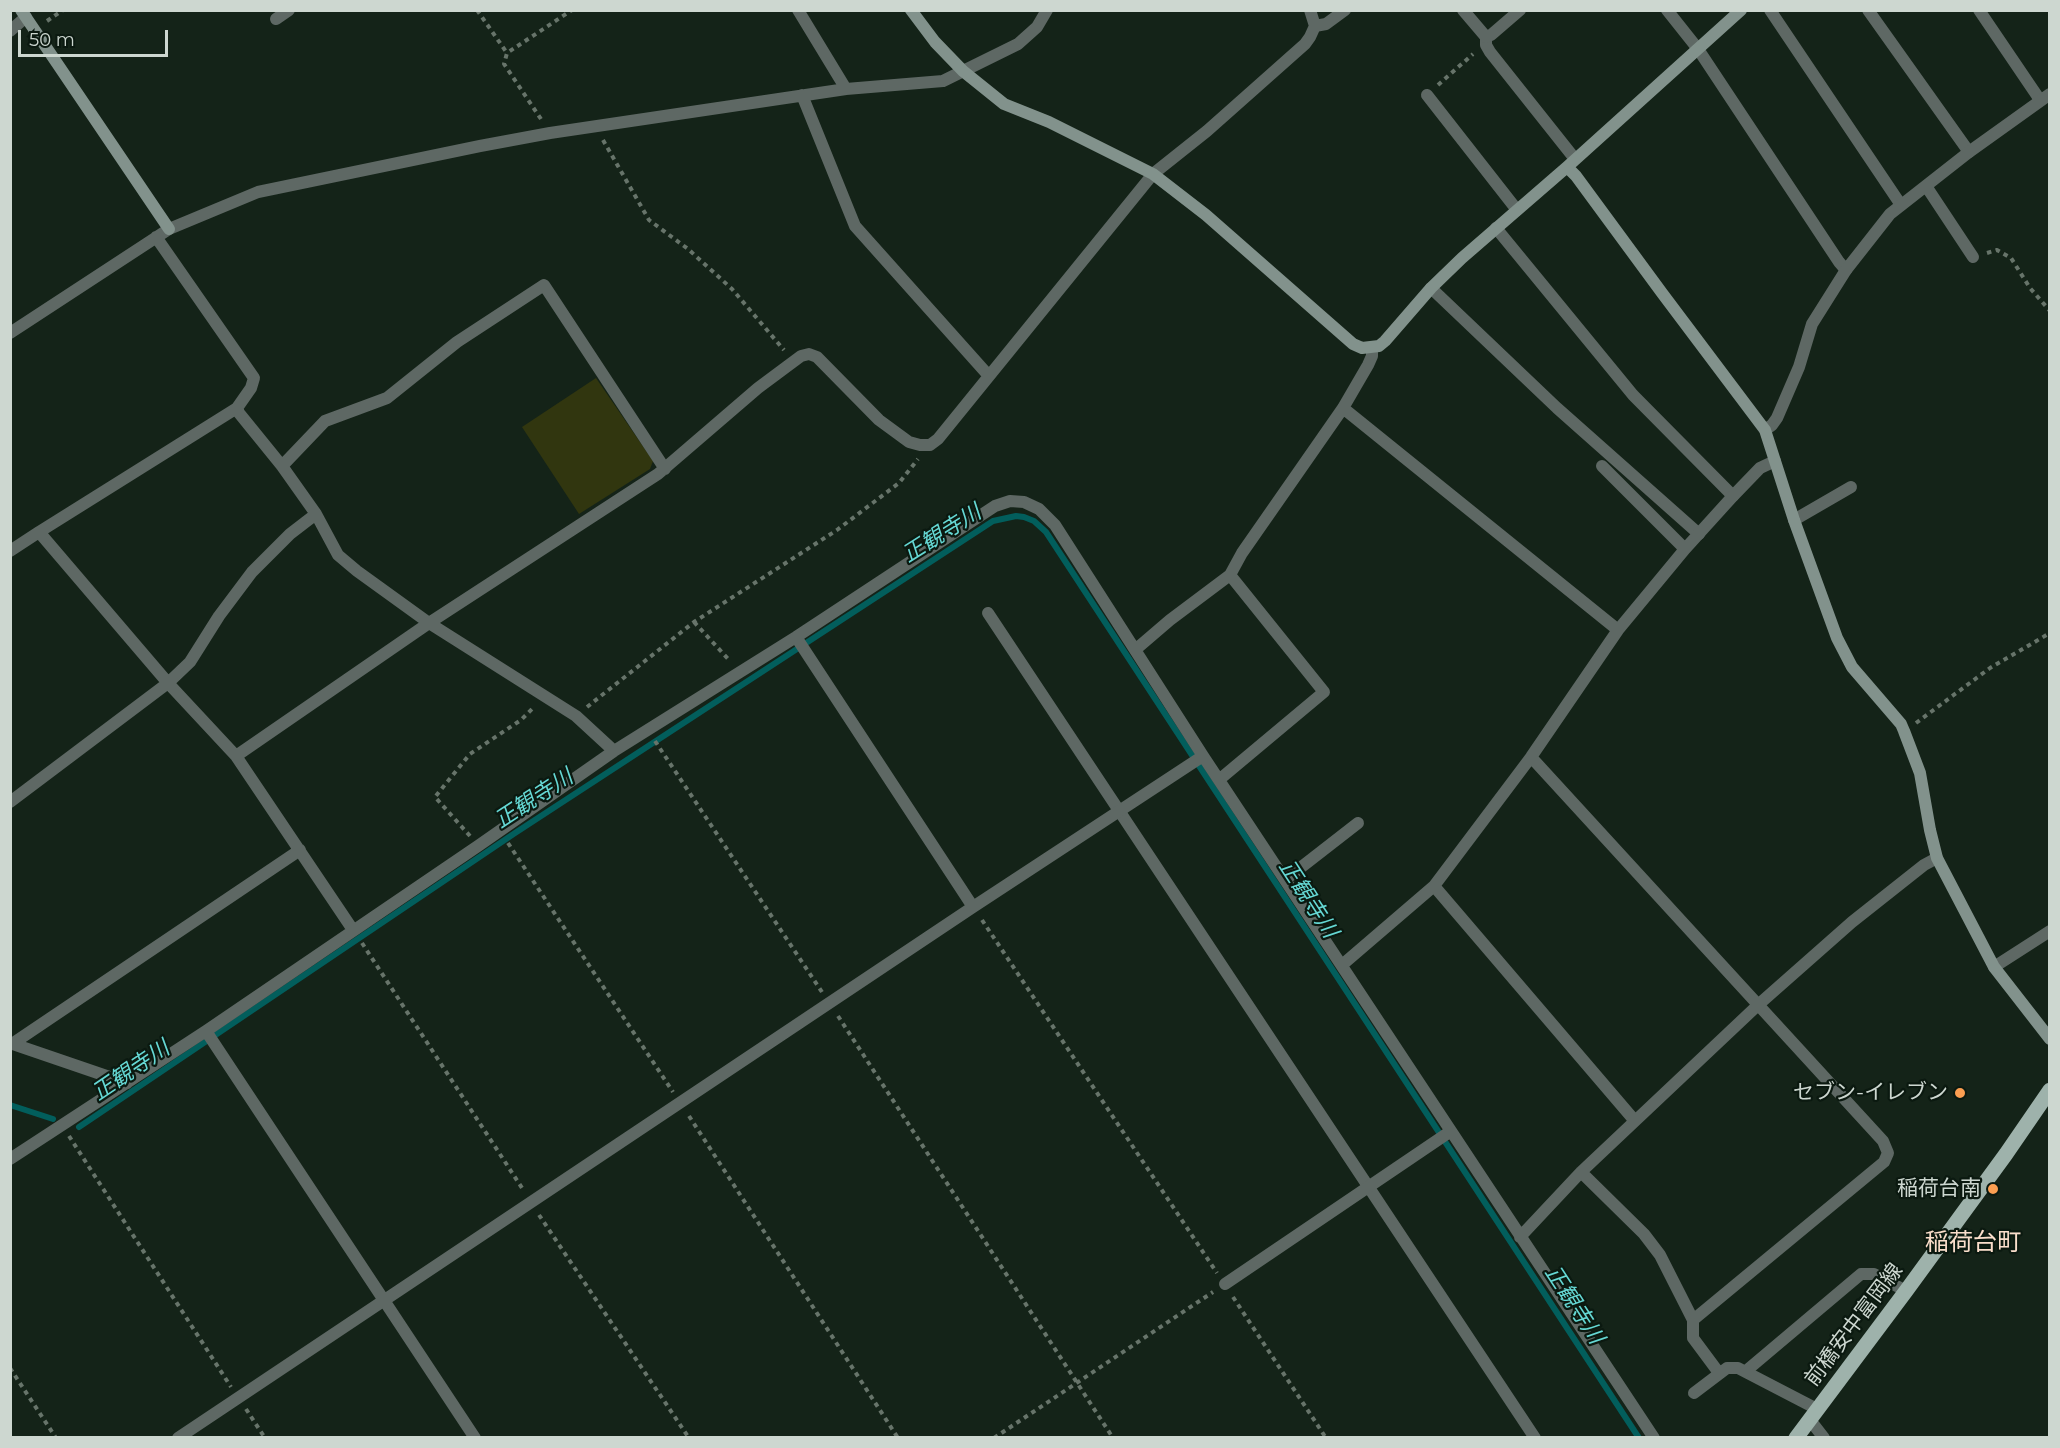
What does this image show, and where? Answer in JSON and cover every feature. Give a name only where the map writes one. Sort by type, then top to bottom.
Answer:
[{"type":"main road","name":"前橋安中富岡線","points":[[1796,1437],[2006,1154],[2049,1090]]},
{"type":"street","points":[[276,19],[289,10]]},
{"type":"street","points":[[798,10],[846,88]]},
{"type":"street","points":[[911,10],[935,42],[963,71],[1004,104],[1049,122],[1153,174],[1206,215],[1353,344],[1362,348],[1379,346],[1385,341],[1431,288],[1741,10]]},
{"type":"street","points":[[10,333],[170,229],[258,192],[550,133],[846,88],[943,81],[1018,44],[1037,27],[1047,10]]},
{"type":"street","points":[[236,756],[429,622],[665,469],[758,388],[801,356],[810,354],[818,357],[879,420],[909,442],[920,446],[930,445],[938,439],[1153,174],[1207,131],[1305,44],[1315,26],[1310,10]]},
{"type":"street","points":[[1315,26],[1326,24],[1345,10]]},
{"type":"street","points":[[1463,10],[1486,37],[1486,45],[1490,52],[1571,163],[1576,176],[1765,430],[1794,520],[1842,648],[1852,667],[1901,724],[1920,773],[1937,858],[1994,967],[2049,1039]]},
{"type":"street","points":[[1486,37],[1520,10]]},
{"type":"street","points":[[1667,10],[1698,49],[1846,270]]},
{"type":"street","points":[[1770,10],[1901,205]]},
{"type":"street","points":[[1868,10],[1969,153]]},
{"type":"street","points":[[1765,430],[1777,418],[1799,367],[1812,324],[1846,270],[1890,214],[2045,97],[1979,10]]},
{"type":"street","points":[[10,31],[24,14],[170,229]]},
{"type":"street","points":[[802,95],[855,226],[989,376]]},
{"type":"street","points":[[1427,95],[1517,210]]},
{"type":"street","points":[[1926,186],[1973,257]]},
{"type":"street","points":[[1496,228],[1633,394],[1733,496]]},
{"type":"street","points":[[10,551],[237,408],[251,388],[254,378],[156,237]]},
{"type":"street","points":[[282,466],[325,421],[387,398],[457,342],[544,285],[665,469]]},
{"type":"street","points":[[1431,288],[1557,408],[1699,534]]},
{"type":"street","points":[[1135,650],[1170,620],[1230,575],[1242,553],[1343,408],[1368,365],[1372,356],[1372,348]]},
{"type":"street","points":[[237,408],[316,514],[338,555],[357,572],[429,622],[576,716],[614,751]]},
{"type":"street","points":[[1343,408],[1618,630]]},
{"type":"street","points":[[1342,965],[1434,886],[1532,757],[1618,630],[1685,549],[1733,496],[1760,468],[1775,461]]},
{"type":"street","points":[[1602,466],[1685,549]]},
{"type":"street","points":[[1794,520],[1851,487]]},
{"type":"street","points":[[10,1159],[206,1031],[614,751],[796,637],[995,507],[1010,501],[1024,502],[1039,509],[1055,525],[1203,756],[1654,1437]]},
{"type":"street","points":[[10,802],[168,683],[190,662],[219,616],[252,572],[290,534],[316,514]]},
{"type":"street","points":[[39,532],[168,683],[236,756],[353,930]]},
{"type":"street","points":[[1220,779],[1324,692],[1230,575]]},
{"type":"street","points":[[988,613],[1535,1437]]},
{"type":"street","points":[[796,637],[973,907]]},
{"type":"street","points":[[178,1437],[1203,756]]},
{"type":"street","points":[[1532,757],[1882,1141],[1888,1152],[1884,1162],[1694,1320]]},
{"type":"street","points":[[1286,879],[1358,823]]},
{"type":"street","points":[[11,1043],[300,850]]},
{"type":"street","points":[[1520,1237],[1581,1172],[1758,1005],[1852,922],[1924,865],[1937,858]]},
{"type":"street","points":[[1434,886],[1635,1121]]},
{"type":"street","points":[[1994,967],[2049,931]]},
{"type":"street","points":[[206,1031],[475,1437]]},
{"type":"street","points":[[11,1043],[126,1083]]},
{"type":"street","points":[[1224,1284],[1452,1131]]},
{"type":"street","points":[[1581,1172],[1644,1234],[1660,1255],[1694,1320],[1693,1338],[1719,1373]]},
{"type":"street","points":[[1746,1371],[1861,1274],[1874,1274],[1906,1291]]},
{"type":"street","points":[[1694,1393],[1727,1368],[1738,1368],[1814,1414],[1824,1437]]},
{"type":"path","points":[[477,10],[507,53]]},
{"type":"path","points":[[550,133],[504,64],[507,53],[572,10]]},
{"type":"path","points":[[1427,95],[1481,47],[1486,37]]},
{"type":"path","points":[[595,127],[649,220],[688,249],[732,289],[793,362]]},
{"type":"path","points":[[1973,257],[1997,250],[2004,253],[2011,258],[2030,288],[2049,310]]},
{"type":"path","points":[[576,716],[694,622],[846,523],[899,483],[930,445]]},
{"type":"path","points":[[694,622],[739,671]]},
{"type":"path","points":[[1904,732],[1990,668],[2049,633]]},
{"type":"path","points":[[478,846],[435,797],[470,754],[521,720],[546,696]]},
{"type":"path","points":[[648,731],[1113,1437]]},
{"type":"path","points":[[499,830],[680,1102],[898,1437]]},
{"type":"path","points":[[973,907],[1326,1437]]},
{"type":"path","points":[[353,930],[531,1202],[689,1437]]},
{"type":"path","points":[[62,1125],[265,1437]]},
{"type":"path","points":[[993,1437],[1224,1284]]},
{"type":"path","points":[[10,1368],[56,1437]]},
{"type":"green space","points":[[596,378],[653,461],[650,469],[579,514],[522,427]]},
{"type":"waterway","name":"正観寺川","points":[[79,1127],[515,833],[993,521],[1016,516],[1024,517],[1034,521],[1046,532],[1639,1438]]},
{"type":"waterway","name":"正観寺川","points":[[10,1105],[53,1119]]},
{"type":"place","name":"セブン-イレブン","points":[[1960,1093]]},
{"type":"place","name":"稲荷台南","points":[[1993,1189]]},
{"type":"district","name":"稲荷台町","points":[[1973,1243]]}]
